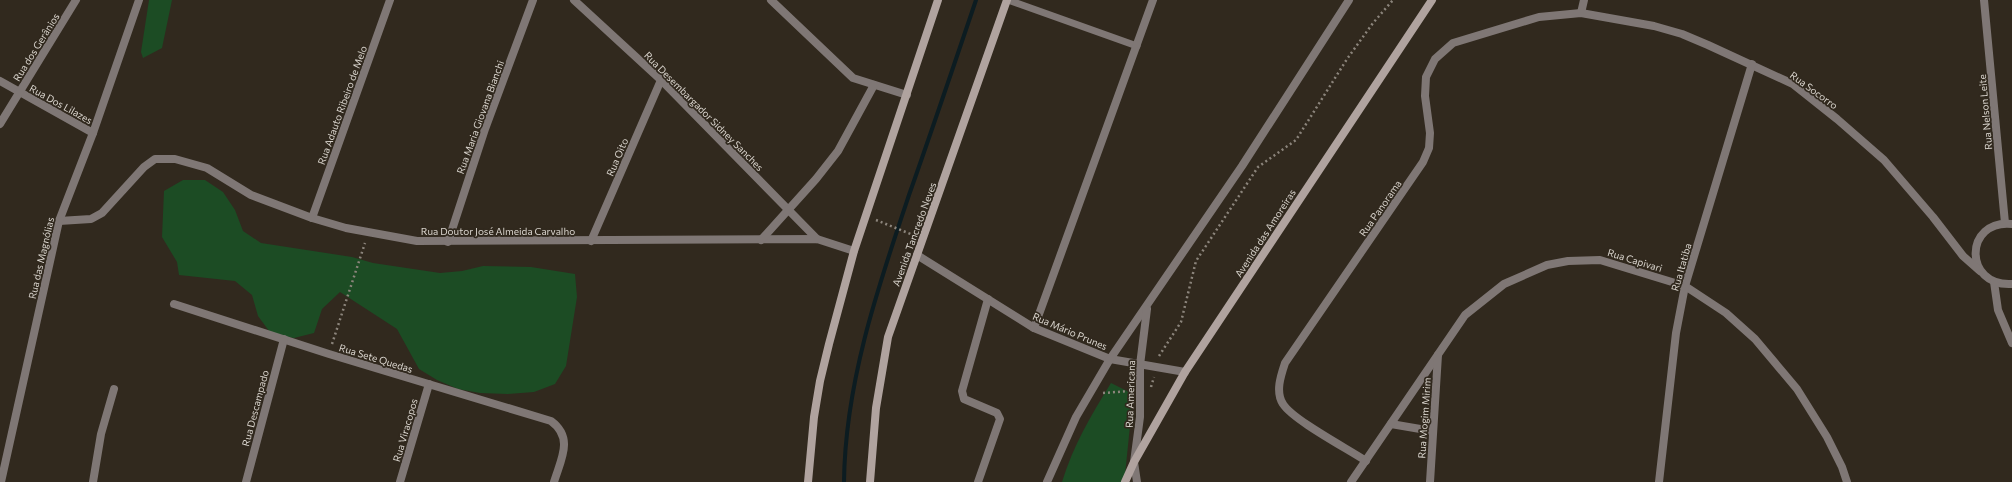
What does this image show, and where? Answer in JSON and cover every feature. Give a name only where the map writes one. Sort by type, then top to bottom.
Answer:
[{"type":"main road","points":[[808,482],[809,455],[820,380],[854,251],[938,0]]},
{"type":"main road","name":"Avenida Tancredo Neves","points":[[870,482],[876,408],[888,337],[1007,0]]},
{"type":"main road","name":"Avenida das Amoreiras","points":[[1125,482],[1134,462],[1185,372],[1432,0]]},
{"type":"street","name":"Rua dos Gerânios","points":[[0,124],[76,0]]},
{"type":"street","name":"Rua das Magnólias","points":[[1,482],[59,221],[93,133],[139,0]]},
{"type":"street","name":"Rua Adauto Ribeiro de Melo","points":[[312,218],[390,0]]},
{"type":"street","name":"Rua Maria Giovana Bianchi","points":[[448,242],[485,129],[533,0]]},
{"type":"street","name":"Rua Desembargador Sidney Sanches","points":[[574,0],[661,80],[817,239]]},
{"type":"street","points":[[771,0],[852,78],[907,95]]},
{"type":"street","points":[[1034,328],[1153,0]]},
{"type":"street","points":[[1148,15],[1158,0]]},
{"type":"street","points":[[1047,482],[1076,416],[1110,359],[1242,166],[1349,0]]},
{"type":"street","points":[[1581,13],[1584,0]]},
{"type":"street","name":"Rua Nelson Leite","points":[[1984,0],[2008,223]]},
{"type":"street","name":"Rua Socorro","points":[[1581,13],[1654,26],[1695,39],[1793,84],[1837,119],[1884,160],[1933,217],[1963,256],[1986,278],[1994,282]]},
{"type":"street","name":"Rua Panorama","points":[[1366,461],[1293,414],[1282,403],[1279,383],[1285,362],[1423,162],[1429,148],[1430,133],[1425,96],[1426,77],[1434,60],[1453,43],[1538,17],[1581,13]]},
{"type":"street","name":"Rua Itatiba","points":[[1659,482],[1676,332],[1685,286],[1752,64]]},
{"type":"street","name":"Rua Oito","points":[[592,241],[661,80]]},
{"type":"street","name":"Rua Dos Lilazes","points":[[0,81],[93,133]]},
{"type":"street","points":[[761,240],[789,210],[838,151],[874,85]]},
{"type":"street","name":"Rua Doutor José Almeida Carvalho","points":[[59,221],[91,219],[102,213],[144,167],[155,159],[175,159],[207,168],[250,195],[312,218],[368,233],[417,241],[817,239],[854,251]]},
{"type":"street","points":[[1980,271],[1975,253],[1981,236],[1995,225],[2008,223]]},
{"type":"street","name":"Rua Mário Prunes","points":[[917,255],[1034,328],[1110,359],[1185,372]]},
{"type":"street","name":"Rua Capivari","points":[[1351,482],[1465,315],[1504,284],[1547,265],[1568,261],[1600,260],[1685,286],[1726,313],[1755,339],[1797,389],[1827,437],[1842,467],[1847,482]]},
{"type":"street","points":[[2012,284],[1994,282],[1998,310],[2012,343]]},
{"type":"street","points":[[978,482],[1000,419],[996,413],[964,399],[962,391],[988,299]]},
{"type":"street","name":"Rua Sete Quedas","points":[[174,304],[284,340],[551,421],[560,428],[565,439],[563,453],[554,482]]},
{"type":"street","name":"Rua Americana","points":[[1137,482],[1134,462],[1140,417],[1140,365],[1147,306]]},
{"type":"street","name":"Rua Descampado","points":[[246,482],[284,340]]},
{"type":"street","name":"Rua Mogim Mirim","points":[[1430,482],[1432,431],[1438,355]]},
{"type":"street","name":"Rua Viracopos","points":[[400,482],[429,384]]},
{"type":"street","points":[[93,482],[101,434],[114,389]]},
{"type":"street","points":[[1390,424],[1432,431]]},
{"type":"lane","points":[[1007,0],[1137,46]]},
{"type":"path","points":[[1095,385],[1100,393],[1150,390],[1154,381],[1157,360],[1182,322],[1196,261],[1258,167],[1296,140],[1347,58],[1373,23],[1393,0]]},
{"type":"path","points":[[885,225],[912,235]]},
{"type":"path","points":[[335,335],[368,233]]},
{"type":"green space","points":[[149,0],[172,0],[162,48],[143,58],[141,52]]},
{"type":"green space","points":[[183,180],[205,180],[223,192],[235,210],[243,231],[261,243],[352,257],[373,263],[440,273],[462,271],[483,266],[531,267],[575,274],[577,297],[566,366],[555,384],[534,392],[508,394],[480,393],[458,389],[437,380],[419,369],[397,329],[340,292],[322,309],[314,333],[294,338],[272,335],[258,316],[252,295],[235,281],[179,275],[177,262],[162,237],[164,191]]},
{"type":"green space","points":[[1111,383],[1131,393],[1131,416],[1125,475],[1122,482],[1062,482],[1071,456],[1083,431]]},
{"type":"waterway","points":[[844,482],[850,408],[865,336],[897,230],[976,0]]}]
